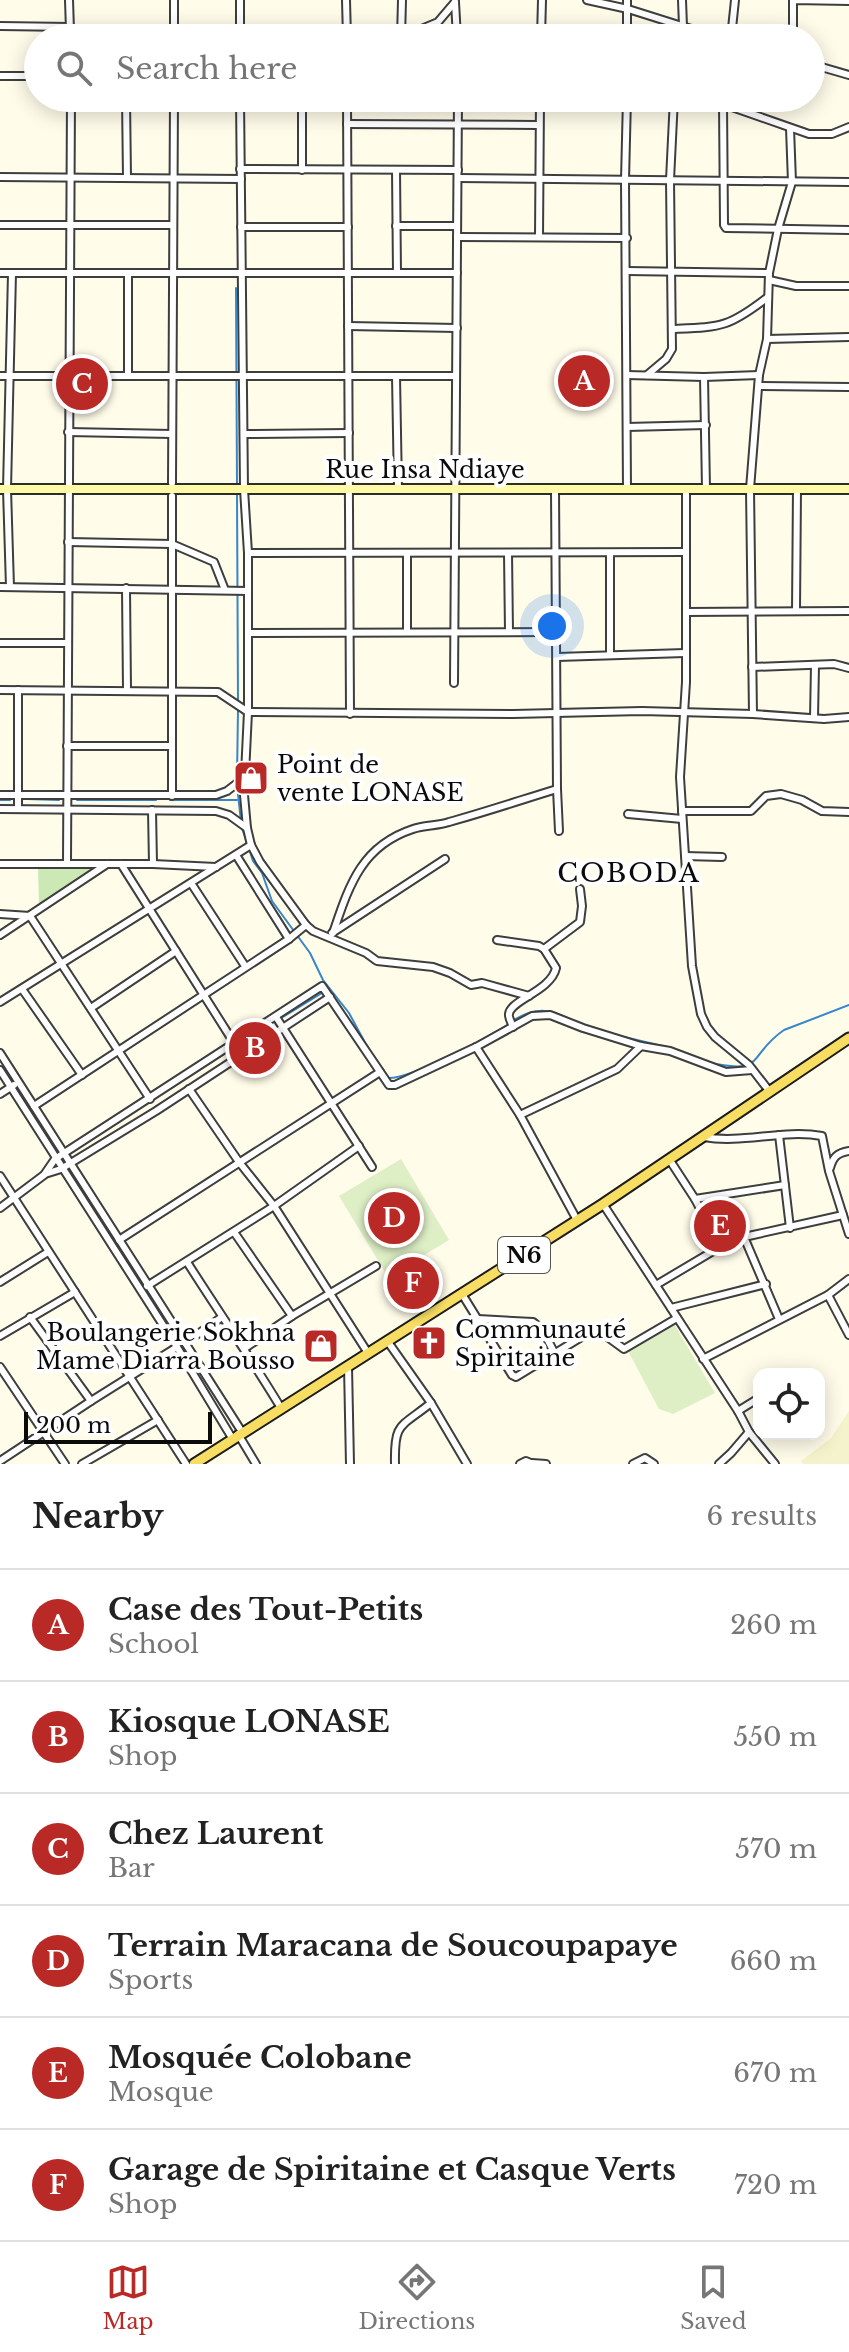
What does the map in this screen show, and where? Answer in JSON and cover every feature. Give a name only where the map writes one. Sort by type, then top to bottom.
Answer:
[{"type":"main road","name":"Rue Insa Ndiaye","points":[[3,489],[849,489]]},
{"type":"main road","name":"N6","points":[[194,1464],[603,1204],[849,1038]]},
{"type":"street","points":[[69,0],[70,24]]},
{"type":"street","points":[[174,0],[174,24]]},
{"type":"street","points":[[240,0],[240,24]]},
{"type":"street","points":[[346,0],[347,24]]},
{"type":"street","points":[[402,0],[402,24]]},
{"type":"street","points":[[541,24],[542,0]]},
{"type":"street","points":[[587,0],[677,24]]},
{"type":"street","points":[[627,0],[627,24]]},
{"type":"street","points":[[682,0],[683,24]]},
{"type":"street","points":[[732,24],[735,0]]},
{"type":"street","points":[[793,24],[793,0],[849,1]]},
{"type":"street","points":[[433,24],[455,1]]},
{"type":"street","points":[[455,1],[456,24]]},
{"type":"street","points":[[0,26],[24,26]]},
{"type":"street","points":[[825,68],[849,75]]},
{"type":"street","points":[[0,76],[24,76]]},
{"type":"street","points":[[67,864],[71,112]]},
{"type":"street","points":[[126,112],[127,178]]},
{"type":"street","points":[[172,483],[174,112]]},
{"type":"street","points":[[240,112],[244,489],[248,553],[248,712],[244,778],[251,845],[306,925],[382,962],[433,967],[467,984],[482,983],[529,996]]},
{"type":"street","points":[[302,112],[302,170]]},
{"type":"street","points":[[347,112],[350,714]]},
{"type":"street","points":[[454,683],[458,112]]},
{"type":"street","points":[[539,112],[539,237]]},
{"type":"street","points":[[627,112],[627,489]]},
{"type":"street","points":[[647,375],[666,359],[672,349],[670,180],[673,112]]},
{"type":"street","points":[[723,112],[726,228],[849,230]]},
{"type":"street","points":[[750,112],[809,134],[840,132],[849,127]]},
{"type":"street","points":[[347,124],[539,125]]},
{"type":"street","points":[[753,714],[750,489],[759,375],[767,339],[769,277],[778,229],[792,182],[790,128]]},
{"type":"street","points":[[240,169],[458,170]]},
{"type":"street","points":[[396,170],[397,273]]},
{"type":"street","points":[[0,177],[241,179]]},
{"type":"street","points":[[458,178],[849,182]]},
{"type":"street","points":[[0,225],[173,225]]},
{"type":"street","points":[[396,226],[457,226]]},
{"type":"street","points":[[241,227],[348,227]]},
{"type":"street","points":[[457,237],[627,238]]},
{"type":"street","points":[[627,271],[769,277],[796,286],[849,286]]},
{"type":"street","points":[[0,273],[457,273]]},
{"type":"street","points":[[10,587],[3,489],[12,273]]},
{"type":"street","points":[[128,273],[128,376]]},
{"type":"street","points":[[672,329],[712,328],[726,324],[742,317],[768,297]]},
{"type":"street","points":[[348,326],[457,328]]},
{"type":"street","points":[[767,339],[849,337]]},
{"type":"street","points":[[627,375],[759,375]]},
{"type":"street","points":[[0,376],[456,376]]},
{"type":"street","points":[[396,376],[398,489]]},
{"type":"street","points":[[704,377],[706,489]]},
{"type":"street","points":[[759,386],[849,387]]},
{"type":"street","points":[[627,427],[706,425]]},
{"type":"street","points":[[68,432],[172,434]]},
{"type":"street","points":[[244,434],[349,433]]},
{"type":"street","points":[[555,489],[559,831]]},
{"type":"street","points":[[686,489],[684,712],[680,765],[692,966],[701,1014],[715,1037],[752,1070],[770,1092]]},
{"type":"street","points":[[796,611],[797,489]]},
{"type":"street","points":[[172,496],[172,796]]},
{"type":"street","points":[[68,542],[172,544],[214,562],[225,590]]},
{"type":"street","points":[[248,553],[685,552]]},
{"type":"street","points":[[407,553],[407,632]]},
{"type":"street","points":[[508,553],[509,632]]},
{"type":"street","points":[[610,553],[610,655]]},
{"type":"street","points":[[0,587],[248,591]]},
{"type":"street","points":[[126,588],[127,690]]},
{"type":"street","points":[[686,612],[849,611]]},
{"type":"street","points":[[248,633],[557,632]]},
{"type":"street","points":[[0,643],[67,643]]},
{"type":"street","points":[[557,657],[685,653]]},
{"type":"street","points":[[752,667],[834,664],[849,668]]},
{"type":"street","points":[[814,718],[815,665]]},
{"type":"street","points":[[0,690],[218,692],[248,712],[599,714],[642,711],[849,717]]},
{"type":"street","points":[[18,690],[18,809]]},
{"type":"street","points":[[67,746],[172,746]]},
{"type":"street","points":[[0,795],[216,795],[244,778]]},
{"type":"street","points":[[330,935],[356,872],[373,851],[388,839],[417,827],[447,823],[557,789]]},
{"type":"street","points":[[628,814],[751,811],[766,796],[781,794],[802,800],[822,811],[849,812]]},
{"type":"street","points":[[164,796],[164,810]]},
{"type":"street","points":[[0,809],[223,812],[247,828]]},
{"type":"street","points":[[152,810],[153,864]]},
{"type":"street","points":[[0,1002],[251,845]]},
{"type":"street","points":[[236,855],[289,939]]},
{"type":"street","points":[[685,856],[722,857]]},
{"type":"street","points":[[330,935],[445,859]]},
{"type":"street","points":[[0,864],[216,867]]},
{"type":"street","points":[[0,935],[108,864]]},
{"type":"street","points":[[121,864],[241,1054]]},
{"type":"street","points":[[191,883],[245,966]]},
{"type":"street","points":[[544,949],[580,922],[580,889]]},
{"type":"street","points":[[0,914],[30,916]]},
{"type":"street","points":[[30,916],[150,1099]]},
{"type":"street","points":[[34,1106],[306,925]]},
{"type":"street","points":[[497,940],[544,949],[556,971],[544,986],[511,1009],[508,1016],[513,1027]]},
{"type":"street","points":[[91,1008],[176,951]]},
{"type":"street","points":[[0,1208],[44,1175],[55,1159],[322,986],[389,1085],[395,1085],[476,1047],[532,1016],[550,1015],[726,1072],[752,1070]]},
{"type":"street","points":[[22,989],[82,1075]]},
{"type":"street","points":[[44,1175],[61,1169],[330,997]]},
{"type":"street","points":[[276,1017],[372,1167]]},
{"type":"street","points":[[520,1115],[617,1069],[641,1046]]},
{"type":"street","points":[[476,1047],[520,1115],[577,1220]]},
{"type":"street","points":[[0,1053],[185,1343],[237,1435]]},
{"type":"street","points":[[0,1070],[61,1169],[256,1464]]},
{"type":"street","points":[[119,1240],[380,1072]]},
{"type":"street","points":[[0,1094],[19,1082]]},
{"type":"street","points":[[189,1089],[239,1162],[274,1206],[368,1353]]},
{"type":"street","points":[[779,1135],[790,1228]]},
{"type":"street","points":[[702,1137],[822,1136],[829,1171],[849,1234]]},
{"type":"street","points":[[147,1286],[274,1206],[359,1146]]},
{"type":"street","points":[[829,1171],[834,1157],[840,1152],[849,1151]]},
{"type":"street","points":[[669,1159],[695,1199],[720,1247]]},
{"type":"street","points":[[0,1176],[186,1464]]},
{"type":"street","points":[[695,1199],[785,1185]]},
{"type":"street","points":[[603,1204],[749,1432],[775,1464]]},
{"type":"street","points":[[656,1285],[720,1247],[744,1237],[843,1215]]},
{"type":"street","points":[[234,1232],[292,1316]]},
{"type":"street","points":[[744,1237],[779,1319]]},
{"type":"street","points":[[0,1282],[48,1252]]},
{"type":"street","points":[[120,1259],[128,1253]]},
{"type":"street","points":[[187,1262],[281,1408]]},
{"type":"street","points":[[245,1348],[376,1266]]},
{"type":"street","points":[[703,1359],[828,1295],[849,1279]]},
{"type":"street","points":[[671,1308],[766,1284]]},
{"type":"street","points":[[0,1336],[75,1292]]},
{"type":"street","points":[[462,1294],[514,1377],[520,1377],[593,1330],[626,1348],[677,1318]]},
{"type":"street","points":[[828,1295],[849,1335]]},
{"type":"street","points":[[30,1317],[91,1401]]},
{"type":"street","points":[[185,1343],[222,1317]]},
{"type":"street","points":[[478,1319],[533,1322],[542,1329],[555,1354]]},
{"type":"street","points":[[388,1342],[431,1403],[467,1464]]},
{"type":"street","points":[[0,1461],[177,1347]]},
{"type":"street","points":[[347,1463],[348,1366]]},
{"type":"street","points":[[0,1367],[61,1462]]},
{"type":"street","points":[[738,1411],[753,1402]]},
{"type":"street","points":[[395,1464],[397,1430],[431,1403]]},
{"type":"street","points":[[82,1464],[158,1420]]},
{"type":"street","points":[[719,1464],[749,1432]]},
{"type":"street","points":[[633,1464],[645,1458],[654,1464]]},
{"type":"street","points":[[520,1464],[526,1461],[546,1464]]},
{"type":"green space","points":[[38,867],[99,868],[39,904]]},
{"type":"green space","points":[[401,1159],[449,1240],[388,1277],[339,1196]]},
{"type":"green space","points":[[674,1324],[715,1393],[673,1414],[659,1409],[628,1351]]},
{"type":"green space","points":[[849,1411],[849,1464],[803,1464],[801,1461],[831,1438]]},
{"type":"waterway","points":[[236,288],[237,486]]},
{"type":"waterway","points":[[237,493],[238,702]]},
{"type":"waterway","points":[[237,778],[238,709]]},
{"type":"waterway","points":[[237,785],[241,822]]},
{"type":"waterway","points":[[27,799],[59,800]]},
{"type":"waterway","points":[[0,800],[10,800]]},
{"type":"waterway","points":[[77,800],[156,800]]},
{"type":"waterway","points":[[170,800],[237,800]]},
{"type":"waterway","points":[[242,828],[272,901],[310,953],[323,980],[349,1013],[369,1050]]},
{"type":"waterway","points":[[283,1017],[322,993]]},
{"type":"waterway","points":[[707,1062],[726,1066],[748,1065],[784,1030],[849,1005]]},
{"type":"waterway","points":[[514,1020],[532,1012],[549,1011],[582,1025]]},
{"type":"waterway","points":[[388,1078],[431,1065],[509,1024]]},
{"type":"waterway","points":[[243,1042],[271,1025]]},
{"type":"waterway","points":[[611,1034],[667,1047]]},
{"type":"waterway","points":[[187,1078],[230,1050]]},
{"type":"waterway","points":[[677,1051],[697,1058]]},
{"type":"place","name":"Case des Tout-Petits","points":[[584,381]]},
{"type":"place","name":"Chez Laurent","points":[[82,384]]},
{"type":"place","name":"Point de vente LONASE","points":[[251,778]]},
{"type":"place","name":"Kiosque LONASE","points":[[255,1048]]},
{"type":"place","name":"Terrain Maracana de Soucoupapaye","points":[[394,1218]]},
{"type":"place","name":"Mosquée Colobane","points":[[720,1226]]},
{"type":"place","name":"Garage de Spiritaine et Casque Verts","points":[[413,1283]]},
{"type":"place","name":"Communauté Spiritaine","points":[[429,1343]]},
{"type":"place","name":"Boulangerie Sokhna Mame Diarra Bousso","points":[[321,1346]]},
{"type":"district","name":"COBODA","points":[[629,873]]}]
